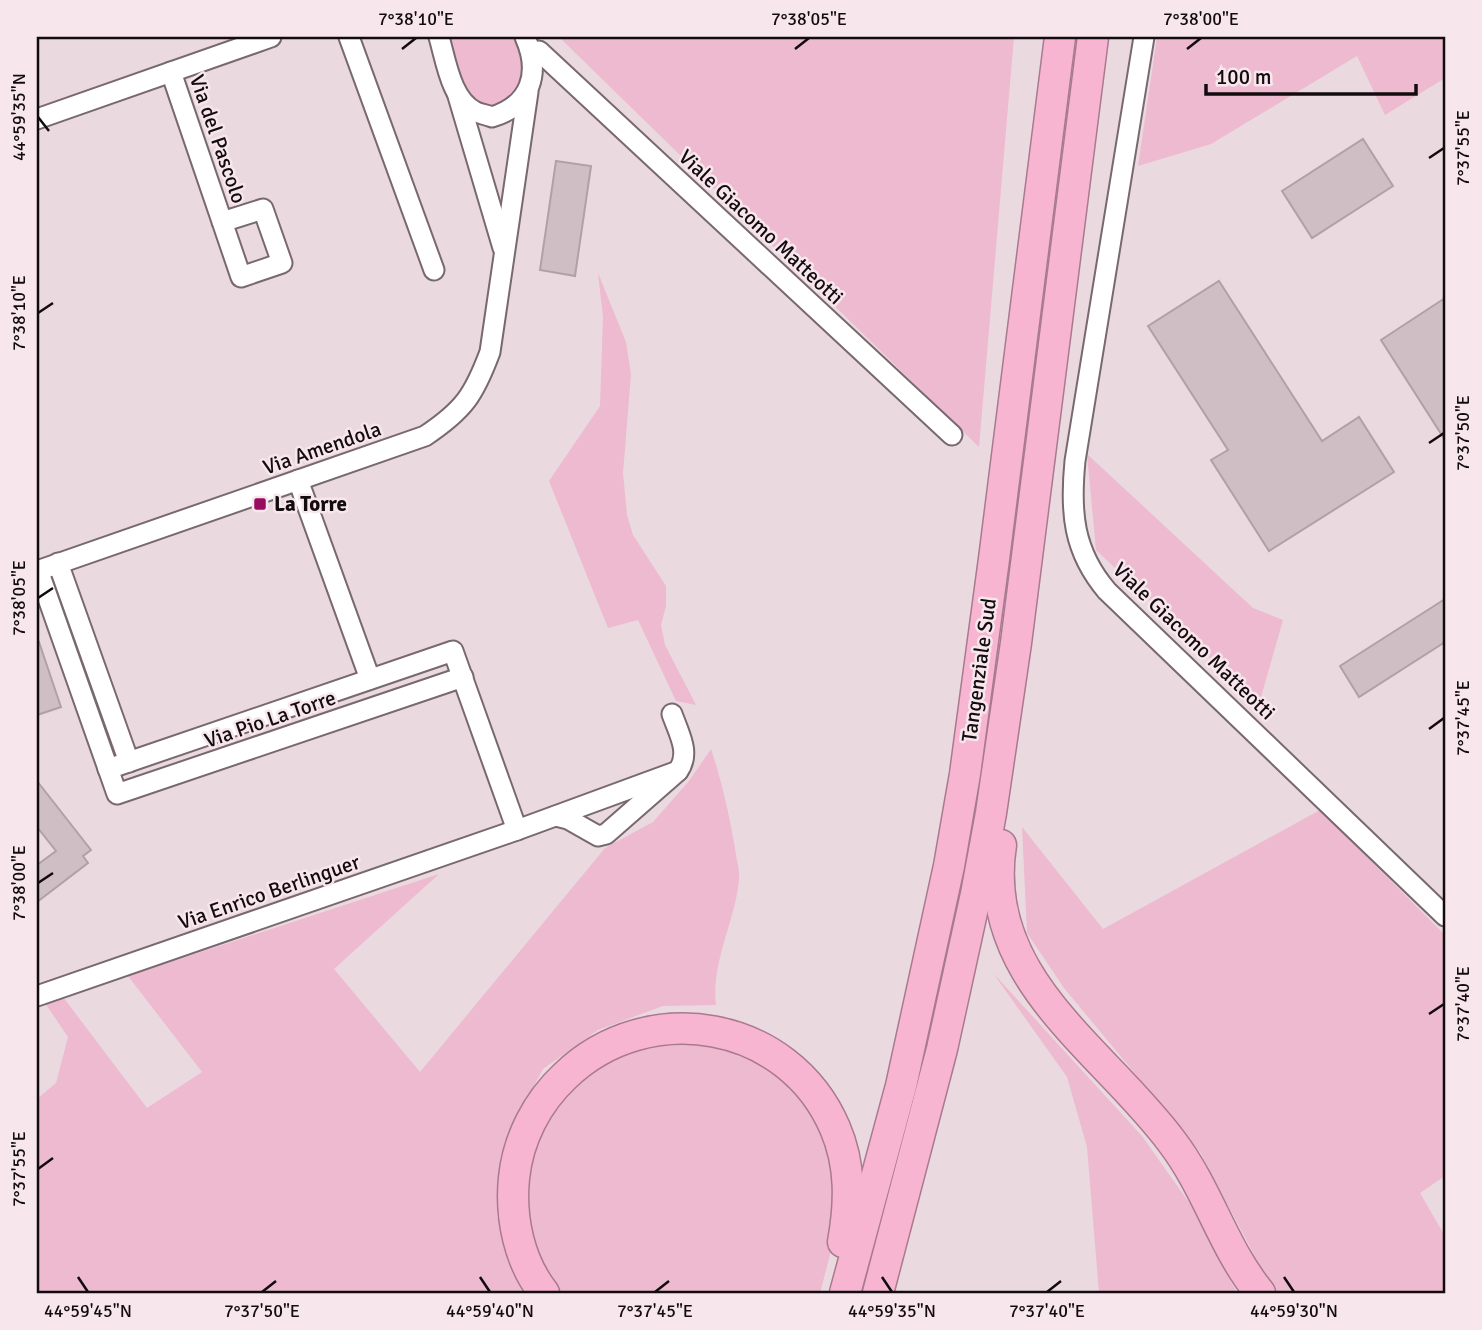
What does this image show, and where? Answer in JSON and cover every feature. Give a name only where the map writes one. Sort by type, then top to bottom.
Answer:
[{"type":"highway","name":"Tangenziale Sud","points":[[844,1293],[901,1086],[952,853],[994,559],[1060,37]]},
{"type":"highway","name":"Tangenziale Sud","points":[[878,1293],[942,1049],[991,813],[1016,643],[1093,37]]},
{"type":"highway","points":[[1016,643],[1017,748],[999,861],[1001,912],[1009,937],[1020,962],[1054,1011],[1172,1142],[1206,1196],[1236,1259],[1260,1293]]},
{"type":"highway","points":[[544,1293],[527,1265],[513,1216],[515,1166],[530,1123],[543,1100],[558,1082],[593,1053],[634,1035],[679,1027],[723,1033],[764,1050],[802,1078],[818,1098],[835,1127],[844,1155],[849,1187],[848,1220],[841,1251],[844,1293]]},
{"type":"street","name":"Via del Pascolo","points":[[37,118],[271,37]]},
{"type":"street","points":[[349,37],[434,270]]},
{"type":"street","name":"Viale Giacomo Matteotti","points":[[1144,37],[1075,461],[1073,514],[1084,558],[1107,591],[1445,916]]},
{"type":"street","name":"Via Amendola","points":[[439,38],[505,253]]},
{"type":"street","name":"Viale Giacomo Matteotti","points":[[530,83],[537,42]]},
{"type":"street","name":"Viale Giacomo Matteotti","points":[[537,42],[952,435]]},
{"type":"street","name":"Via del Pascolo","points":[[171,72],[222,222]]},
{"type":"street","points":[[456,92],[466,105],[476,112],[492,117],[520,104],[530,83]]},
{"type":"street","name":"Via Amendola","points":[[37,570],[425,436],[447,422],[467,403],[490,352],[530,83]]},
{"type":"street","points":[[298,480],[370,679]]},
{"type":"street","points":[[58,563],[129,762]]},
{"type":"street","name":"Via Pio La Torre","points":[[37,570],[108,769],[117,794],[463,677],[453,651],[108,769]]},
{"type":"street","points":[[463,677],[517,830]]},
{"type":"street","points":[[556,816],[568,819],[598,836],[606,834],[678,771],[684,762],[685,753],[672,714]]},
{"type":"street","name":"Via Enrico Berlinguer","points":[[37,996],[517,830],[678,771]]},
{"type":"street","points":[[617,793],[629,799],[631,805],[628,814]]},
{"type":"shaded area","points":[[445,37],[521,37],[524,81],[512,99],[490,106],[467,98]]},
{"type":"shaded area","points":[[559,37],[1014,37],[979,447]]},
{"type":"shaded area","points":[[1157,37],[1445,37],[1445,78],[1385,115],[1357,56],[1211,144],[1138,166]]},
{"type":"shaded area","points":[[598,273],[626,342],[631,374],[623,473],[627,515],[633,535],[666,586],[666,606],[661,625],[665,645],[696,705],[676,701],[638,620],[608,628],[549,481],[600,406],[603,317]]},
{"type":"shaded area","points":[[1087,454],[1253,608],[1283,620],[1261,697],[1247,693],[1096,550]]},
{"type":"shaded area","points":[[711,749],[728,810],[739,876],[737,896],[717,973],[716,1005],[663,1006],[598,1030],[543,1069],[505,1140],[497,1216],[517,1273],[530,1293],[37,1293],[37,1099],[56,1083],[68,1037],[45,1003],[63,997],[147,1108],[202,1072],[128,976],[439,874],[334,969],[420,1072],[605,848],[653,822],[689,781]]},
{"type":"shaded area","points":[[1320,810],[1445,935],[1445,1176],[1420,1193],[1445,1236],[1445,1293],[1277,1293],[1271,1287],[1200,1152],[1064,988],[1027,933],[1022,827],[1103,929]]},
{"type":"shaded area","points":[[993,973],[1142,1136],[1190,1204],[1237,1293],[1099,1293],[1087,1147],[1067,1077]]},
{"type":"shaded area","points":[[684,1037],[763,1060],[809,1101],[836,1159],[839,1221],[820,1293],[557,1293],[545,1277],[524,1212],[533,1144],[557,1100],[626,1047]]},
{"type":"building","points":[[1363,139],[1393,186],[1312,238],[1282,191]]},
{"type":"building","points":[[556,161],[591,166],[575,276],[540,270]]},
{"type":"building","points":[[1219,281],[1322,441],[1359,417],[1394,472],[1269,551],[1211,460],[1228,450],[1148,326]]},
{"type":"building","points":[[1445,298],[1445,440],[1381,340]]},
{"type":"building","points":[[1445,599],[1445,642],[1359,697],[1340,666]]},
{"type":"building","points":[[39,642],[61,707],[37,715],[37,643]]},
{"type":"building","points":[[37,781],[91,850],[83,856],[88,863],[37,902],[37,865],[56,851],[37,827]]},
{"type":"place","name":"La Torre","points":[[260,504]]}]
